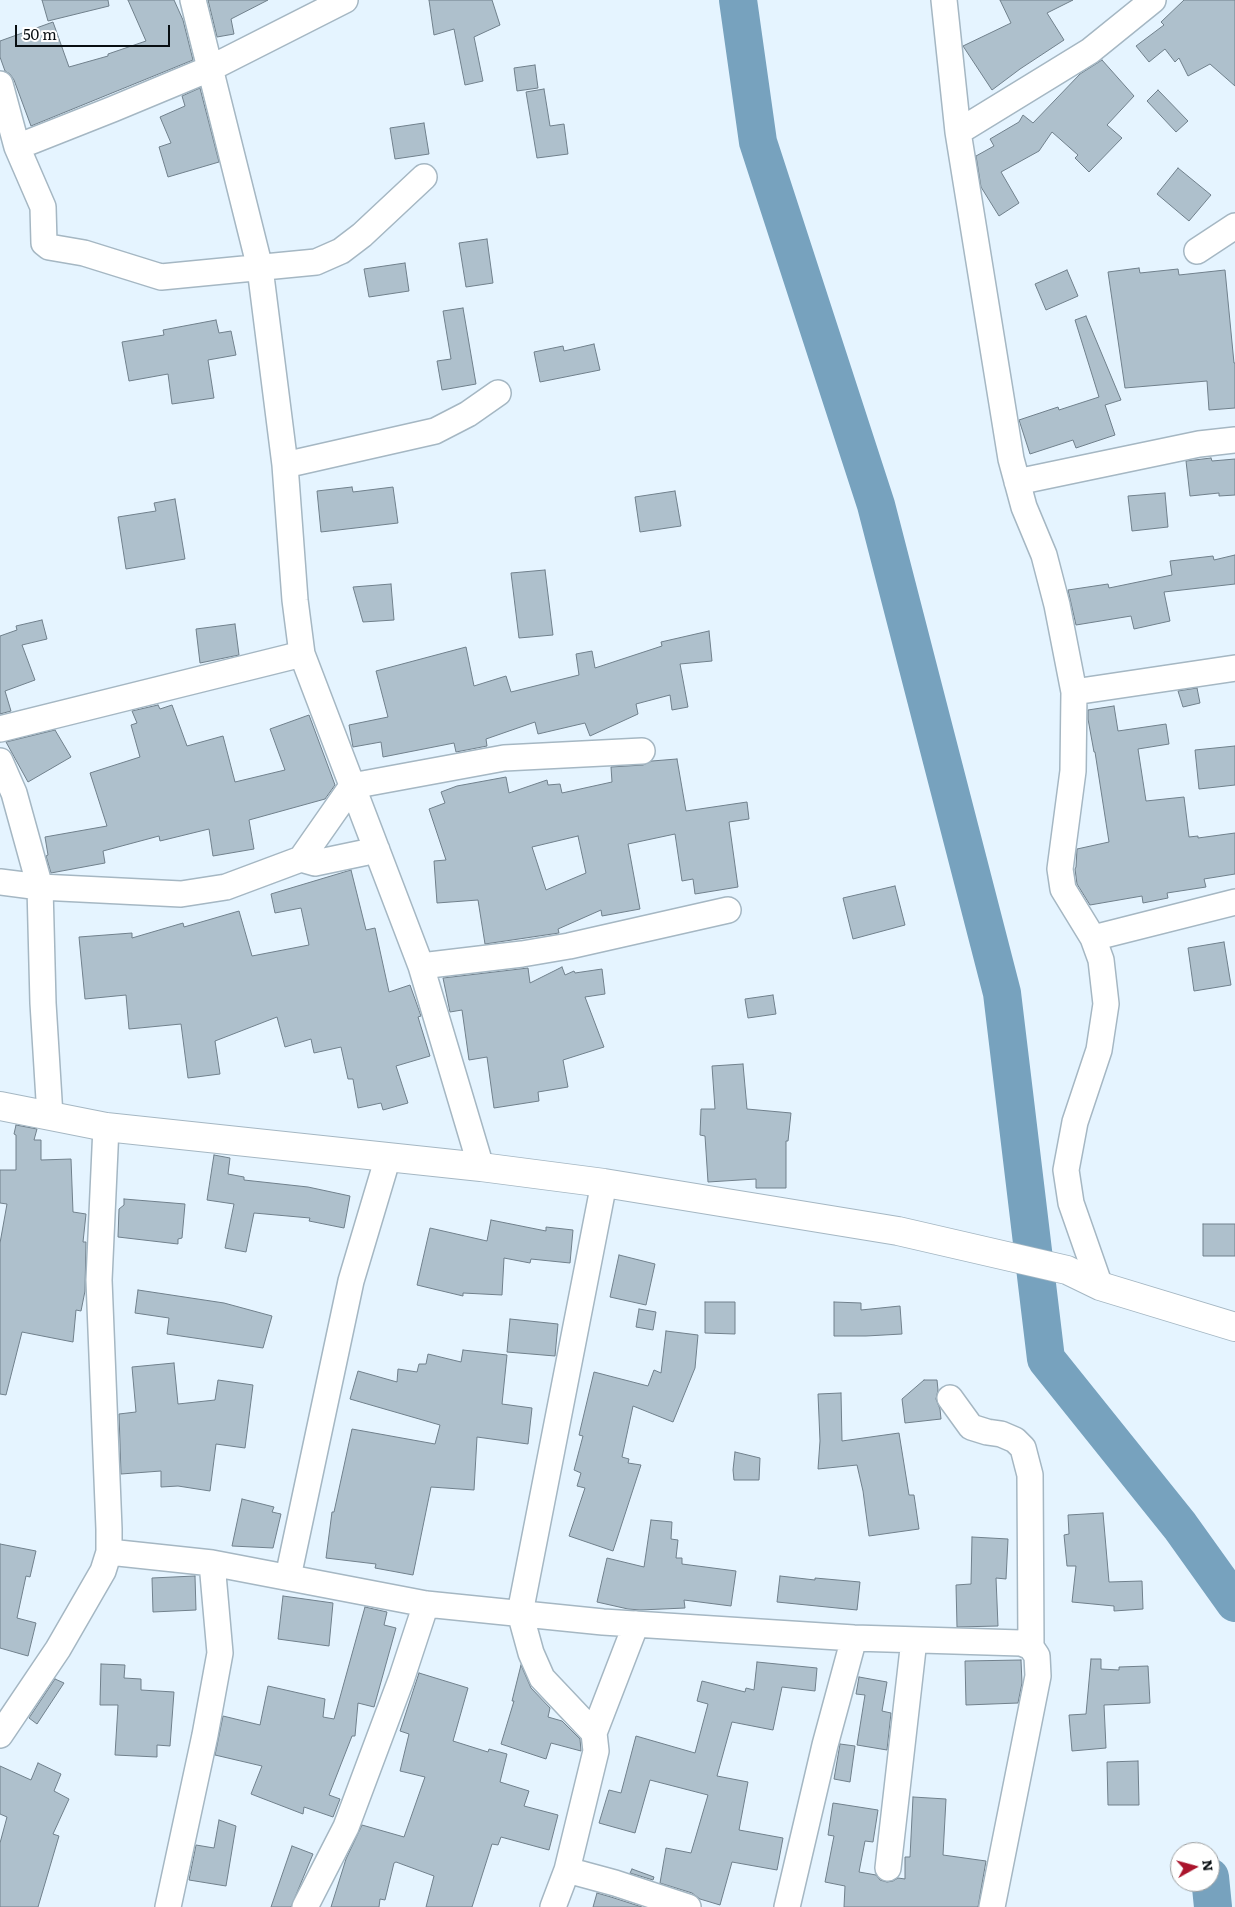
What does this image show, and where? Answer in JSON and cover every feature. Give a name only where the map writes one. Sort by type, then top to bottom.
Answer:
[{"type":"street","points":[[193,0],[260,268],[285,465],[295,600],[302,654],[421,966],[481,1167]]},
{"type":"street","points":[[17,147],[209,69],[345,0]]},
{"type":"street","points":[[944,0],[958,132],[1011,459],[1024,507],[1044,555],[1074,692],[1073,770],[1060,869],[1063,889],[1093,938],[1101,960],[1106,1004],[1099,1050],[1075,1122],[1066,1170],[1071,1203],[1100,1286]]},
{"type":"street","points":[[958,132],[1090,52],[1153,0]]},
{"type":"street","points":[[0,84],[17,147],[43,207],[44,243],[49,247],[84,253],[161,277],[316,262],[341,250],[362,235],[424,177]]},
{"type":"street","points":[[1197,251],[1235,226]]},
{"type":"street","points":[[285,465],[435,432],[468,414],[498,393]]},
{"type":"street","points":[[1017,482],[1198,444],[1235,440]]},
{"type":"street","points":[[0,729],[302,654]]},
{"type":"street","points":[[1074,692],[1235,668]]},
{"type":"street","points":[[0,882],[40,887],[181,894],[226,887],[301,859],[352,786],[504,758],[642,751]]},
{"type":"street","points":[[0,761],[14,793],[40,887],[43,1004],[50,1116]]},
{"type":"street","points":[[301,859],[314,863],[377,850]]},
{"type":"street","points":[[1093,938],[1235,902]]},
{"type":"street","points":[[421,966],[522,954],[569,946],[728,910]]},
{"type":"street","points":[[0,1106],[106,1126],[481,1167],[604,1183],[898,1231],[1068,1270],[1100,1286],[1235,1327]]},
{"type":"street","points":[[0,1735],[58,1649],[103,1571],[109,1552],[99,1280],[106,1126]]},
{"type":"street","points":[[288,1577],[351,1281],[388,1157]]},
{"type":"street","points":[[594,1733],[542,1678],[531,1653],[520,1613],[604,1183]]},
{"type":"street","points":[[950,1398],[972,1427],[1002,1434],[1015,1440],[1023,1448],[1030,1475],[1031,1647],[1037,1656],[1038,1676],[992,1907]]},
{"type":"street","points":[[109,1552],[212,1563],[426,1604],[636,1624],[854,1638],[1021,1643],[1031,1647]]},
{"type":"street","points":[[168,1907],[206,1735],[220,1654],[212,1563]]},
{"type":"street","points":[[305,1907],[346,1827],[401,1680],[426,1604]]},
{"type":"street","points":[[553,1907],[567,1870],[596,1751],[594,1733],[636,1624]]},
{"type":"street","points":[[787,1907],[825,1745],[854,1638]]},
{"type":"street","points":[[888,1868],[914,1640]]},
{"type":"street","points":[[567,1870],[615,1883],[688,1907]]},
{"type":"building","points":[[42,0],[108,0],[109,6],[48,21]]},
{"type":"building","points":[[128,0],[174,0],[183,20],[193,60],[31,126],[14,80],[5,71],[0,57],[0,41],[53,22],[69,67],[108,56],[108,54],[146,41]]},
{"type":"building","points":[[208,0],[268,0],[231,19],[234,34],[217,37]]},
{"type":"building","points":[[429,0],[492,0],[500,25],[474,37],[483,81],[465,85],[454,29],[434,35]]},
{"type":"building","points":[[1000,0],[1073,0],[1047,13],[1064,40],[992,90],[963,46],[1011,23]]},
{"type":"building","points":[[1184,0],[1235,0],[1235,86],[1210,64],[1188,76],[1179,58],[1175,62],[1165,49],[1149,62],[1136,46],[1164,25],[1161,22]]},
{"type":"building","points":[[1102,60],[1134,96],[1107,125],[1122,138],[1089,172],[1075,158],[1078,155],[1052,132],[1039,151],[1001,172],[1019,203],[999,216],[981,187],[976,156],[994,146],[990,139],[1019,122],[1023,115],[1033,123],[1080,74]]},
{"type":"building","points":[[535,65],[538,88],[517,91],[514,68]]},
{"type":"building","points":[[200,88],[219,162],[168,177],[159,147],[171,143],[160,117],[185,106],[182,96]]},
{"type":"building","points":[[544,89],[550,126],[564,124],[568,154],[537,158],[526,92]]},
{"type":"building","points":[[1158,90],[1188,121],[1176,132],[1147,101]]},
{"type":"building","points":[[424,123],[429,154],[395,159],[390,128]]},
{"type":"building","points":[[1178,168],[1211,195],[1189,221],[1157,194]]},
{"type":"building","points":[[487,239],[493,283],[466,287],[459,243]]},
{"type":"building","points":[[405,263],[409,291],[369,297],[364,269]]},
{"type":"building","points":[[1139,268],[1140,273],[1178,269],[1179,275],[1225,270],[1235,363],[1235,408],[1209,410],[1207,381],[1125,388],[1108,272]]},
{"type":"building","points":[[1067,270],[1078,296],[1046,310],[1035,284]]},
{"type":"building","points":[[463,308],[476,384],[442,390],[437,361],[451,359],[443,311]]},
{"type":"building","points":[[1086,316],[1121,400],[1105,405],[1115,435],[1076,448],[1073,440],[1030,454],[1019,420],[1058,407],[1059,410],[1099,397],[1075,320]]},
{"type":"building","points":[[216,320],[219,333],[231,331],[236,355],[208,360],[214,398],[172,404],[168,374],[129,381],[122,342],[164,335],[163,330]]},
{"type":"building","points":[[594,344],[600,370],[540,382],[534,352],[563,346],[564,351]]},
{"type":"building","points":[[1211,458],[1212,461],[1235,459],[1235,495],[1219,496],[1219,493],[1190,496],[1186,461]]},
{"type":"building","points":[[352,487],[353,492],[393,487],[398,523],[321,532],[317,491]]},
{"type":"building","points":[[675,491],[681,526],[640,532],[635,497]]},
{"type":"building","points":[[1165,493],[1168,527],[1132,531],[1128,496]]},
{"type":"building","points":[[175,499],[185,559],[126,569],[118,517],[156,511],[154,503]]},
{"type":"building","points":[[1235,555],[1235,584],[1164,592],[1170,621],[1134,629],[1131,616],[1076,625],[1068,590],[1108,584],[1109,588],[1172,575],[1170,561],[1213,556],[1214,560]]},
{"type":"building","points":[[545,570],[553,635],[519,638],[511,573]]},
{"type":"building","points":[[391,584],[394,620],[363,622],[353,587]]},
{"type":"building","points":[[42,620],[47,639],[22,645],[35,680],[5,691],[11,711],[0,714],[0,636],[17,630],[16,626]]},
{"type":"building","points":[[235,624],[239,655],[200,663],[196,629]]},
{"type":"building","points":[[709,631],[712,661],[680,664],[688,707],[672,710],[670,695],[636,704],[638,714],[590,736],[585,723],[538,734],[535,722],[486,739],[487,746],[456,752],[454,743],[383,757],[381,742],[353,747],[349,725],[388,717],[376,671],[466,647],[474,686],[506,676],[511,692],[579,675],[576,654],[592,651],[595,668],[662,646],[661,642]]},
{"type":"building","points":[[1197,688],[1200,703],[1183,707],[1178,691]]},
{"type":"building","points":[[158,705],[160,709],[172,705],[187,746],[223,736],[235,782],[285,770],[270,729],[309,715],[335,785],[325,799],[249,820],[254,849],[213,856],[209,829],[160,841],[159,836],[103,851],[105,863],[51,873],[46,856],[48,855],[45,837],[107,826],[90,773],[140,757],[131,725],[137,723],[132,711]]},
{"type":"building","points":[[1114,706],[1118,731],[1166,724],[1169,744],[1138,749],[1146,801],[1184,797],[1189,837],[1198,836],[1198,838],[1235,833],[1235,874],[1204,879],[1206,887],[1167,893],[1168,898],[1143,903],[1142,896],[1090,905],[1077,884],[1075,869],[1077,849],[1109,842],[1088,710]]},
{"type":"building","points":[[55,730],[71,757],[28,782],[6,742]]},
{"type":"building","points":[[1235,746],[1235,785],[1199,789],[1195,750]]},
{"type":"building","points":[[677,759],[686,811],[747,802],[749,819],[729,822],[738,887],[695,894],[693,879],[682,881],[675,834],[628,844],[640,909],[602,916],[601,910],[558,929],[559,933],[485,944],[478,900],[437,903],[434,861],[446,860],[429,809],[445,803],[441,792],[457,786],[506,777],[509,793],[547,780],[548,785],[560,784],[562,793],[612,782],[611,767],[643,765],[652,761]],"holes":[[[578,836],[586,873],[546,890],[532,847]]]},
{"type":"building","points":[[351,870],[366,930],[375,928],[389,992],[410,985],[421,1016],[418,1017],[430,1056],[396,1066],[408,1103],[383,1110],[381,1103],[358,1108],[353,1079],[348,1079],[341,1047],[314,1053],[311,1039],[285,1047],[277,1017],[215,1041],[220,1074],[188,1078],[181,1024],[129,1029],[126,995],[85,999],[79,937],[132,933],[132,938],[183,923],[184,927],[239,911],[252,956],[309,945],[301,908],[275,913],[271,894]]},
{"type":"building","points":[[895,886],[905,925],[853,939],[843,898]]},
{"type":"building","points":[[1224,942],[1231,985],[1194,991],[1188,948]]},
{"type":"building","points":[[562,967],[565,975],[574,971],[575,973],[602,969],[605,994],[585,997],[604,1047],[563,1060],[568,1087],[538,1092],[539,1101],[494,1108],[487,1057],[469,1060],[462,1010],[450,1012],[443,978],[528,968],[530,983]]},
{"type":"building","points":[[773,995],[776,1014],[748,1018],[745,999]]},
{"type":"building","points":[[743,1064],[747,1109],[791,1113],[788,1141],[786,1141],[786,1188],[756,1188],[756,1179],[708,1182],[705,1136],[700,1135],[701,1109],[715,1109],[712,1066]]},
{"type":"building","points":[[16,1125],[37,1129],[34,1140],[41,1140],[41,1160],[71,1159],[73,1212],[86,1214],[83,1242],[86,1242],[85,1291],[81,1311],[76,1310],[73,1342],[22,1332],[6,1395],[0,1394],[0,1243],[7,1204],[0,1203],[0,1170],[16,1170],[16,1135],[14,1134]]},
{"type":"building","points":[[214,1155],[230,1158],[228,1174],[244,1177],[244,1180],[308,1187],[350,1196],[344,1228],[309,1221],[310,1218],[254,1213],[246,1252],[225,1248],[234,1204],[207,1200]]},
{"type":"building","points":[[124,1199],[185,1204],[182,1238],[178,1239],[178,1244],[118,1237],[119,1209],[124,1205]]},
{"type":"building","points":[[491,1220],[546,1231],[546,1227],[573,1230],[570,1263],[531,1259],[530,1263],[504,1258],[502,1295],[463,1293],[463,1296],[417,1285],[430,1228],[487,1241]]},
{"type":"building","points":[[1203,1224],[1235,1224],[1235,1256],[1203,1256]]},
{"type":"building","points":[[619,1255],[655,1264],[646,1305],[610,1297]]},
{"type":"building","points":[[138,1290],[224,1303],[272,1316],[263,1348],[167,1334],[169,1318],[135,1313]]},
{"type":"building","points":[[705,1302],[735,1302],[735,1334],[705,1333]]},
{"type":"building","points":[[834,1302],[861,1303],[861,1310],[900,1306],[902,1334],[834,1336]]},
{"type":"building","points":[[639,1309],[656,1312],[653,1330],[636,1327]]},
{"type":"building","points":[[510,1319],[558,1324],[555,1356],[507,1352]]},
{"type":"building","points":[[666,1331],[698,1335],[695,1368],[673,1422],[633,1406],[622,1457],[629,1459],[628,1463],[641,1465],[613,1551],[569,1536],[585,1488],[577,1486],[581,1473],[574,1470],[583,1436],[579,1435],[594,1372],[648,1386],[654,1370],[661,1373]]},
{"type":"building","points":[[463,1350],[507,1355],[502,1404],[532,1408],[528,1444],[477,1437],[474,1490],[431,1487],[413,1575],[375,1568],[376,1564],[326,1558],[332,1512],[334,1512],[352,1429],[435,1444],[440,1425],[350,1399],[358,1371],[397,1382],[398,1369],[417,1372],[419,1364],[426,1364],[428,1354],[461,1362]]},
{"type":"building","points":[[174,1363],[178,1404],[215,1400],[218,1380],[253,1385],[245,1448],[216,1444],[210,1491],[178,1486],[161,1487],[161,1471],[121,1474],[119,1414],[136,1412],[132,1367]]},
{"type":"building","points":[[924,1380],[937,1380],[938,1390],[936,1399],[941,1419],[905,1423],[902,1399]]},
{"type":"building","points":[[841,1393],[842,1441],[899,1433],[909,1495],[914,1495],[919,1529],[869,1536],[863,1491],[857,1465],[818,1469],[820,1441],[818,1394]]},
{"type":"building","points":[[735,1452],[760,1458],[759,1480],[734,1480]]},
{"type":"building","points":[[242,1499],[274,1507],[272,1512],[281,1514],[273,1548],[232,1546]]},
{"type":"building","points":[[1103,1513],[1109,1582],[1142,1581],[1143,1609],[1114,1611],[1114,1606],[1072,1602],[1076,1566],[1067,1566],[1064,1535],[1069,1534],[1068,1515]]},
{"type":"building","points":[[651,1520],[672,1522],[671,1539],[678,1540],[676,1558],[682,1558],[682,1564],[736,1571],[731,1606],[684,1600],[685,1608],[640,1610],[597,1602],[607,1558],[644,1567]]},
{"type":"building","points":[[972,1537],[1008,1539],[1006,1579],[996,1578],[998,1626],[957,1627],[956,1585],[971,1584]]},
{"type":"building","points":[[0,1544],[36,1551],[30,1577],[26,1576],[17,1618],[36,1623],[28,1656],[0,1648]]},
{"type":"building","points":[[195,1576],[196,1610],[153,1612],[152,1578]]},
{"type":"building","points":[[780,1576],[860,1582],[857,1610],[777,1602]]},
{"type":"building","points":[[283,1596],[333,1603],[329,1646],[278,1639]]},
{"type":"building","points":[[365,1607],[387,1612],[384,1625],[396,1628],[374,1707],[358,1703],[355,1736],[352,1736],[329,1795],[340,1799],[333,1817],[304,1807],[303,1814],[251,1794],[262,1766],[215,1755],[223,1716],[260,1725],[268,1686],[325,1699],[323,1717],[334,1719]]},
{"type":"building","points":[[1091,1659],[1101,1659],[1101,1669],[1119,1670],[1119,1667],[1148,1666],[1150,1703],[1104,1705],[1106,1748],[1072,1751],[1069,1715],[1086,1714]]},
{"type":"building","points":[[1021,1660],[1022,1683],[1018,1703],[966,1705],[965,1661]]},
{"type":"building","points":[[757,1662],[817,1668],[815,1691],[782,1687],[773,1730],[732,1722],[717,1776],[748,1782],[739,1830],[783,1838],[777,1870],[732,1862],[720,1905],[700,1899],[692,1893],[660,1883],[666,1848],[691,1853],[708,1795],[650,1780],[635,1833],[599,1823],[609,1790],[621,1793],[636,1736],[695,1753],[708,1704],[697,1701],[702,1681],[745,1692],[746,1688],[754,1690]]},
{"type":"building","points":[[101,1664],[125,1665],[124,1678],[141,1679],[141,1690],[174,1692],[170,1746],[157,1745],[157,1757],[115,1755],[118,1705],[100,1705]]},
{"type":"building","points":[[521,1665],[531,1688],[550,1708],[548,1717],[562,1721],[580,1739],[581,1751],[551,1743],[546,1759],[501,1744],[514,1701],[512,1701]]},
{"type":"building","points":[[419,1673],[468,1688],[453,1741],[488,1752],[489,1749],[507,1754],[500,1782],[529,1791],[524,1806],[558,1815],[549,1850],[501,1837],[498,1845],[492,1844],[472,1907],[426,1907],[434,1876],[396,1862],[394,1863],[385,1900],[380,1899],[379,1907],[331,1907],[346,1859],[362,1825],[404,1837],[425,1777],[400,1771],[409,1734],[400,1731]]},
{"type":"building","points":[[859,1677],[887,1682],[882,1711],[891,1713],[887,1750],[857,1745],[865,1695],[856,1694]]},
{"type":"building","points":[[55,1679],[64,1683],[37,1724],[29,1718]]},
{"type":"building","points":[[840,1744],[855,1746],[850,1782],[834,1779]]},
{"type":"building","points":[[1138,1761],[1139,1805],[1108,1805],[1107,1762]]},
{"type":"building","points":[[38,1763],[61,1774],[54,1791],[69,1799],[53,1834],[59,1836],[38,1907],[0,1907],[0,1843],[7,1817],[0,1814],[0,1766],[31,1780]]},
{"type":"building","points":[[913,1797],[946,1799],[943,1855],[986,1861],[978,1907],[844,1907],[845,1886],[825,1882],[834,1836],[828,1835],[833,1803],[878,1810],[873,1842],[865,1841],[859,1872],[876,1875],[880,1880],[887,1882],[898,1878],[905,1879],[905,1857],[910,1857]]},
{"type":"building","points":[[219,1820],[236,1826],[226,1886],[189,1880],[196,1845],[214,1848]]},
{"type":"building","points":[[292,1846],[313,1854],[291,1907],[271,1907]]},
{"type":"building","points":[[632,1869],[654,1877],[653,1880],[630,1873]]},
{"type":"building","points":[[597,1893],[611,1897],[642,1907],[593,1907]]},
{"type":"waterway","points":[[738,0],[758,142],[876,505],[1002,993],[1046,1359],[1180,1526],[1235,1603]]},
{"type":"waterway","points":[[1212,1892],[1213,1907]]}]
